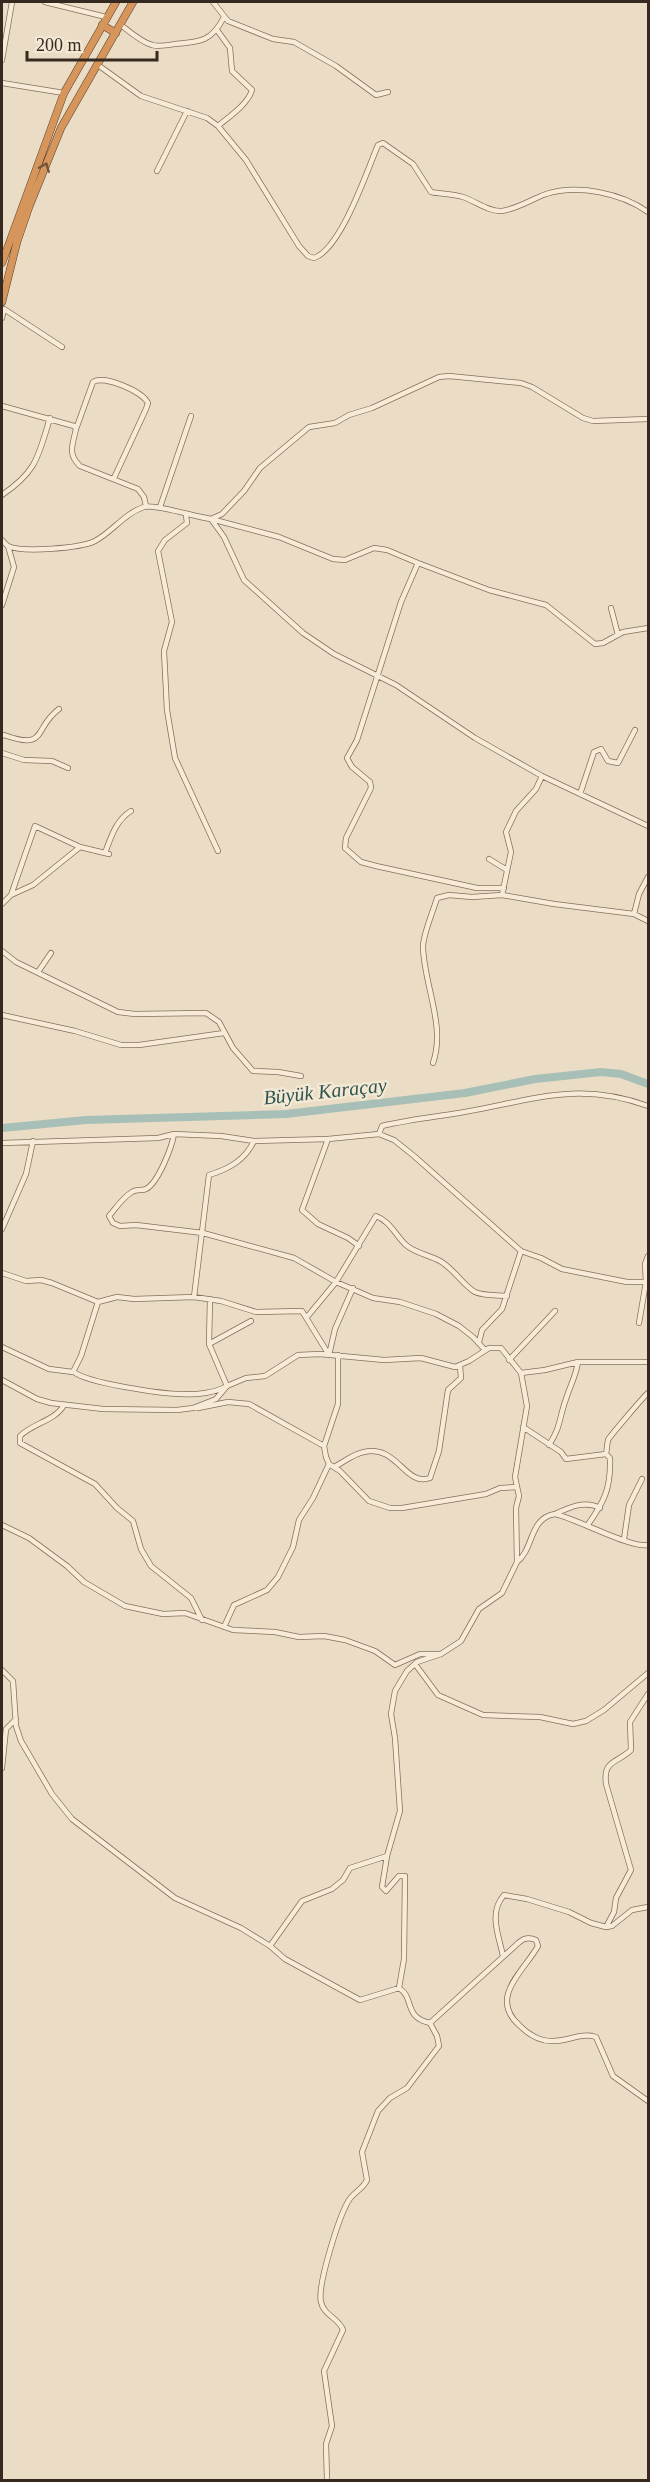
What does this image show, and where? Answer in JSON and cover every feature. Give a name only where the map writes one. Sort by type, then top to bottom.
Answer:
[{"type":"highway","points":[[2,302],[19,235],[61,128],[133,2]]},
{"type":"highway","points":[[2,263],[64,93],[114,5],[126,16]]},
{"type":"highway","points":[[104,21],[116,33]]},
{"type":"street","points":[[2,60],[12,2]]},
{"type":"street","points":[[45,2],[104,21]]},
{"type":"street","points":[[213,2],[224,17],[249,30],[273,39],[294,42],[336,66],[376,95],[388,92]]},
{"type":"street","points":[[121,25],[153,46],[200,42],[217,30],[224,17]]},
{"type":"street","points":[[217,30],[230,48],[231,70],[252,90],[241,106],[218,126]]},
{"type":"street","points":[[98,65],[141,96],[207,118],[218,126],[246,160],[299,246],[308,256],[314,258],[325,251],[341,230],[378,145],[382,142],[413,164],[431,192],[460,196],[495,211],[504,211],[548,194],[583,190],[600,192],[641,207],[648,212]]},
{"type":"street","points":[[2,83],[64,93]]},
{"type":"street","points":[[157,171],[187,111]]},
{"type":"street","points":[[2,318],[4,309],[62,347]]},
{"type":"street","points":[[211,519],[222,514],[237,499],[260,468],[309,427],[335,423],[439,377],[520,382],[583,418],[593,421],[648,419]]},
{"type":"street","points":[[114,478],[148,403],[146,398],[126,387],[104,379],[97,379],[93,382],[70,452],[80,466],[138,489],[144,497],[146,506]]},
{"type":"street","points":[[2,406],[50,418],[74,426],[76,429]]},
{"type":"street","points":[[160,507],[191,416]]},
{"type":"street","points":[[2,495],[25,478],[36,462],[50,418]]},
{"type":"street","points":[[8,546],[25,549],[73,546],[93,542],[131,513],[146,506],[160,507],[279,537],[333,559],[345,560],[374,548],[387,550],[489,590],[546,605],[595,644],[603,643],[618,635],[648,628]]},
{"type":"street","points":[[186,515],[187,523],[165,540],[158,551],[172,622],[164,651],[167,710],[175,758],[218,851]]},
{"type":"street","points":[[211,519],[224,537],[244,580],[303,633],[333,654],[378,675],[466,733],[542,776],[648,826]]},
{"type":"street","points":[[2,540],[8,546],[14,567],[2,605]]},
{"type":"street","points":[[418,563],[401,602],[357,740],[347,758],[352,766],[370,782],[371,788],[346,838],[345,848],[361,862],[376,866],[477,888],[504,888]]},
{"type":"street","points":[[611,608],[618,635]]},
{"type":"street","points":[[2,736],[27,741],[35,739],[53,713],[59,709]]},
{"type":"street","points":[[580,794],[594,752],[601,749],[608,761],[618,763],[635,730]]},
{"type":"street","points":[[2,753],[24,760],[52,761],[68,768]]},
{"type":"street","points":[[502,895],[511,852],[506,832],[516,811],[536,789],[542,776]]},
{"type":"street","points":[[11,895],[35,826],[80,848],[107,853],[115,827],[124,815],[131,811]]},
{"type":"street","points":[[2,904],[11,895],[33,885],[80,848]]},
{"type":"street","points":[[489,859],[507,870]]},
{"type":"street","points":[[634,914],[639,894],[648,877]]},
{"type":"street","points":[[433,1063],[437,1051],[437,1031],[424,969],[423,945],[437,898],[449,895],[472,897],[502,895],[634,914],[648,921]]},
{"type":"street","points":[[2,951],[38,972],[118,1011],[135,1014],[206,1013],[219,1022],[233,1048],[253,1071],[301,1076]]},
{"type":"street","points":[[38,972],[51,953]]},
{"type":"street","points":[[2,1015],[75,1031],[121,1045],[173,1041],[224,1033]]},
{"type":"street","points":[[379,1134],[382,1126],[409,1119],[459,1113],[568,1092],[622,1096],[648,1106]]},
{"type":"street","points":[[2,1143],[158,1138],[174,1134],[221,1136],[254,1142],[379,1134],[394,1140],[408,1151],[521,1251],[569,1271],[627,1282],[647,1282]]},
{"type":"street","points":[[174,1134],[171,1151],[150,1184],[146,1189],[130,1192],[110,1216],[110,1220],[120,1226],[136,1225],[203,1233],[294,1258],[336,1282],[373,1298],[400,1302],[436,1314],[459,1326],[479,1342],[485,1350]]},
{"type":"street","points":[[328,1139],[302,1210],[318,1224],[348,1238],[359,1246]]},
{"type":"street","points":[[2,1229],[26,1174],[33,1141]]},
{"type":"street","points":[[194,1297],[209,1175],[235,1164],[249,1152],[254,1142]]},
{"type":"street","points":[[307,1317],[336,1282],[376,1216],[382,1218],[409,1248],[441,1262],[460,1276],[472,1291],[507,1296]]},
{"type":"street","points":[[479,1342],[482,1330],[502,1310],[521,1251]]},
{"type":"street","points":[[639,1323],[647,1282],[645,1264],[648,1256]]},
{"type":"street","points":[[2,1273],[26,1281],[52,1283],[98,1302],[117,1297],[134,1299],[194,1297],[210,1299],[256,1312],[302,1311],[329,1356]]},
{"type":"street","points":[[329,1356],[335,1329],[353,1288]]},
{"type":"street","points":[[210,1299],[209,1344],[227,1386]]},
{"type":"street","points":[[74,1372],[98,1302]]},
{"type":"street","points":[[509,1360],[555,1311]]},
{"type":"street","points":[[209,1344],[251,1321]]},
{"type":"street","points":[[2,1347],[49,1369],[74,1372],[101,1381],[183,1394],[201,1393],[246,1378],[265,1376],[298,1355],[338,1355],[384,1360],[421,1358],[460,1366],[489,1348],[501,1348],[521,1373],[527,1406],[515,1478],[519,1496],[516,1508],[517,1562]]},
{"type":"street","points":[[324,1446],[338,1404],[338,1355]]},
{"type":"street","points":[[521,1373],[578,1362],[648,1362]]},
{"type":"street","points":[[549,1445],[559,1430],[566,1398],[576,1376],[578,1362]]},
{"type":"street","points":[[224,1627],[234,1605],[267,1590],[278,1577],[293,1547],[299,1520],[332,1465],[362,1452],[377,1451],[386,1453],[406,1472],[422,1479],[430,1478],[439,1451],[448,1390],[461,1378],[460,1366]]},
{"type":"street","points":[[2,1380],[37,1399],[103,1410],[177,1410],[228,1402],[249,1404],[324,1446],[332,1465],[369,1501],[390,1508],[486,1494],[500,1488],[517,1487]]},
{"type":"street","points":[[193,1408],[216,1399],[227,1386]]},
{"type":"street","points":[[606,1454],[609,1438],[626,1420],[643,1396],[648,1393]]},
{"type":"street","points":[[64,1405],[54,1417],[20,1436],[20,1443],[25,1448],[36,1451],[68,1471],[95,1484],[117,1508],[133,1521],[141,1549],[152,1566],[191,1598],[202,1620]]},
{"type":"street","points":[[523,1427],[561,1452],[566,1459],[606,1454]]},
{"type":"street","points":[[587,1526],[600,1508],[610,1479],[610,1458],[606,1454]]},
{"type":"street","points":[[624,1539],[629,1505],[642,1479]]},
{"type":"street","points":[[399,1988],[404,1959],[406,1879],[402,1875],[399,1876],[390,1888],[383,1890],[382,1884],[387,1856],[400,1811],[391,1707],[400,1681],[415,1664],[441,1654],[461,1641],[482,1606],[502,1593],[517,1562],[523,1557],[534,1531],[545,1516],[586,1504],[593,1504],[600,1508]]},
{"type":"street","points":[[555,1514],[644,1546],[648,1545]]},
{"type":"street","points":[[2,1525],[29,1538],[67,1566],[84,1582],[117,1603],[163,1614],[185,1613],[233,1630],[275,1632],[299,1637],[324,1636],[345,1640],[375,1651],[394,1665],[420,1654],[441,1654]]},
{"type":"street","points":[[415,1664],[438,1695],[483,1715],[540,1717],[573,1724],[586,1721],[603,1710],[648,1673]]},
{"type":"street","points":[[2,1670],[12,1681],[21,1741],[60,1805],[75,1822],[175,1898],[237,1926],[270,1946],[285,1959],[360,2000],[399,1988]]},
{"type":"street","points":[[606,1927],[614,1912],[616,1898],[631,1870],[604,1772],[609,1765],[631,1750],[630,1722],[648,1694]]},
{"type":"street","points":[[2,1768],[6,1729],[16,1719]]},
{"type":"street","points":[[270,1946],[302,1901],[332,1889],[343,1880],[350,1868],[387,1856]]},
{"type":"street","points":[[503,1956],[495,1929],[496,1909],[504,1895],[569,1912],[591,1923],[606,1927],[612,1926],[632,1910],[648,1907]]},
{"type":"street","points":[[430,2023],[503,1956],[523,1939],[530,1937],[536,1940],[538,1946],[517,1973],[510,1989],[507,2002],[512,2019],[525,2031],[542,2040],[557,2041],[582,2035],[596,2037],[613,2076],[648,2101]]},
{"type":"street","points":[[399,1988],[405,1994],[414,2017],[430,2023]]},
{"type":"street","points":[[327,2481],[326,2444],[332,2426],[324,2371],[343,2330],[341,2324],[328,2315],[321,2306],[322,2281],[346,2206],[367,2180],[361,2155],[370,2127],[383,2104],[407,2088],[439,2046],[430,2023]]},
{"type":"waterway","name":"Büyük Karaçay","points":[[2,1128],[86,1120],[286,1114],[465,1093],[535,1079],[601,1072],[621,1074],[648,1084]]}]
